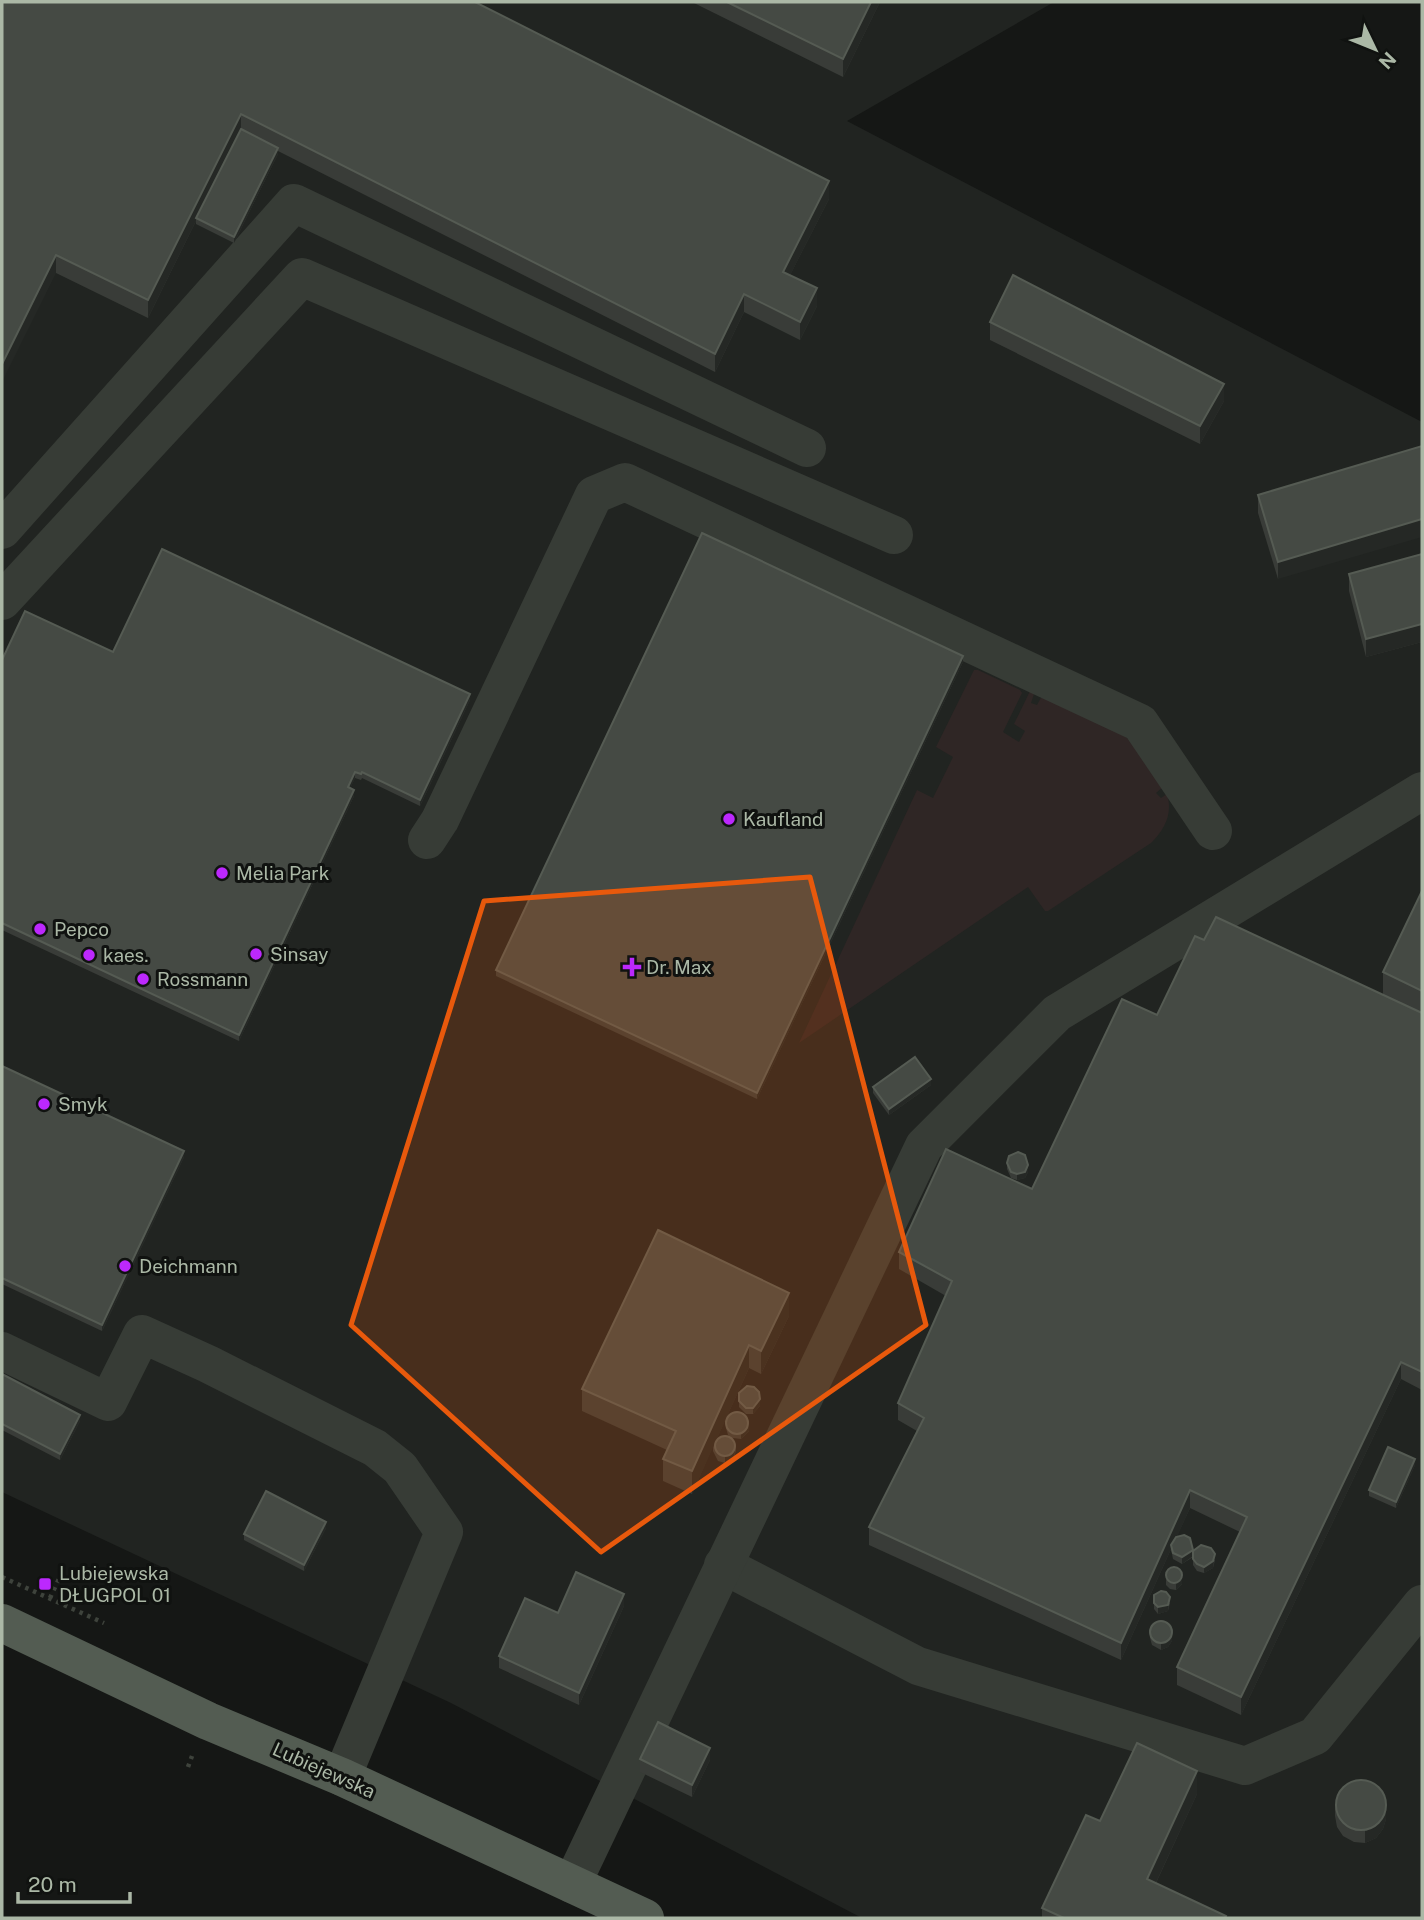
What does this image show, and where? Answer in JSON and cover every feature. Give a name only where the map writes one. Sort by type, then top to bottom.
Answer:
[{"type":"main road","name":"Lubiejewska","points":[[2,1623],[208,1721],[342,1777],[645,1918]]},
{"type":"lane","points":[[2,530],[295,203],[807,448]]},
{"type":"lane","points":[[2,601],[302,277],[894,535]]},
{"type":"lane","points":[[427,840],[440,820],[594,495],[625,482],[1140,723],[1213,831]]},
{"type":"lane","points":[[572,1884],[924,1146],[1057,1013],[1422,791]]},
{"type":"lane","points":[[2,1351],[108,1402],[142,1334],[374,1448],[400,1468],[444,1532],[342,1777]]},
{"type":"lane","points":[[723,1565],[918,1666],[1245,1766],[1315,1736],[1422,1604]]},
{"type":"path","points":[[50,1598],[63,1570]]},
{"type":"path","points":[[2,1577],[104,1623]]},
{"type":"highlighted area","points":[[810,877],[926,1325],[601,1552],[351,1325],[484,901]]},
{"type":"shaded area","points":[[2,2],[1054,2],[847,121],[1422,422],[1422,1918],[862,1918],[451,1703],[2,1492]]},
{"type":"shaded area","points":[[974,670],[1022,693],[1003,732],[1019,742],[1025,731],[1014,724],[1031,689],[1035,691],[1031,703],[1037,705],[1043,694],[1114,728],[1131,741],[1164,786],[1156,793],[1161,798],[1167,794],[1169,801],[1164,827],[1151,843],[1048,911],[1045,911],[1028,887],[799,1043],[917,790],[933,798],[953,757],[936,747]]},
{"type":"building","points":[[2,2],[475,2],[829,181],[783,272],[817,288],[800,322],[744,294],[715,354],[241,114],[148,300],[56,255],[2,364]]},
{"type":"building","points":[[727,2],[871,2],[843,59]]},
{"type":"building","points":[[241,129],[278,148],[234,237],[196,218]]},
{"type":"building","points":[[1013,275],[1224,384],[1200,426],[990,322]]},
{"type":"building","points":[[1422,446],[1422,519],[1278,562],[1258,495]]},
{"type":"building","name":"Kaufland","points":[[702,533],[963,656],[757,1093],[496,970]]},
{"type":"building","points":[[162,549],[470,694],[420,800],[362,772],[355,772],[348,787],[354,790],[239,1035],[2,923],[2,660],[25,611],[113,652]]},
{"type":"building","points":[[1422,554],[1422,624],[1366,639],[1349,574]]},
{"type":"building","points":[[1422,891],[1422,991],[1383,972]]},
{"type":"building","points":[[1216,917],[1422,1013],[1422,1372],[1401,1362],[1241,1697],[1177,1667],[1247,1517],[1190,1490],[1121,1643],[869,1527],[924,1418],[898,1403],[952,1281],[899,1252],[946,1149],[1032,1189],[1122,999],[1157,1015],[1195,936],[1204,940]]},
{"type":"building","points":[[915,1057],[931,1079],[889,1109],[873,1087]]},
{"type":"building","points":[[2,1066],[184,1151],[102,1325],[2,1278]]},
{"type":"building","points":[[1018,1152],[1025,1155],[1028,1165],[1025,1172],[1017,1174],[1011,1172],[1007,1163],[1009,1156]]},
{"type":"building","points":[[658,1230],[789,1293],[761,1351],[749,1345],[692,1471],[663,1459],[676,1431],[582,1389]]},
{"type":"building","points":[[2,1374],[80,1415],[60,1454],[2,1424]]},
{"type":"building","points":[[747,1386],[754,1387],[759,1392],[760,1399],[753,1408],[746,1408],[739,1401],[739,1393]]},
{"type":"building","points":[[737,1412],[747,1419],[748,1423],[741,1433],[737,1434],[727,1427],[726,1423],[733,1413]]},
{"type":"building","points":[[721,1436],[729,1436],[735,1446],[729,1456],[721,1456],[715,1450],[715,1442]]},
{"type":"building","points":[[1388,1447],[1415,1459],[1396,1502],[1369,1490]]},
{"type":"building","points":[[266,1491],[326,1522],[304,1565],[244,1534]]},
{"type":"building","points":[[1184,1535],[1190,1538],[1193,1550],[1182,1557],[1173,1553],[1171,1545],[1176,1537]]},
{"type":"building","points":[[1201,1545],[1211,1548],[1215,1554],[1213,1561],[1204,1567],[1193,1559],[1193,1551]]},
{"type":"building","points":[[1171,1567],[1177,1567],[1182,1575],[1180,1581],[1171,1583],[1166,1578],[1166,1572]]},
{"type":"building","points":[[576,1572],[624,1594],[579,1693],[499,1656],[525,1598],[558,1613]]},
{"type":"building","points":[[1161,1591],[1170,1597],[1168,1605],[1158,1607],[1154,1603],[1154,1595]]},
{"type":"building","points":[[1161,1621],[1171,1628],[1172,1632],[1165,1642],[1161,1643],[1151,1636],[1150,1632],[1157,1622]]},
{"type":"building","points":[[658,1722],[710,1748],[692,1785],[640,1759]]},
{"type":"building","points":[[1137,1743],[1197,1771],[1147,1879],[1226,1916],[1225,1918],[1064,1918],[1042,1908],[1086,1815],[1100,1821]]},
{"type":"building","points":[[1361,1780],[1379,1787],[1386,1805],[1379,1823],[1361,1830],[1343,1823],[1336,1805],[1343,1787]]},
{"type":"place","name":"Kaufland","points":[[729,819]]},
{"type":"place","name":"Melia Park","points":[[222,873]]},
{"type":"place","name":"Pepco","points":[[40,929]]},
{"type":"place","name":"Sinsay","points":[[256,954]]},
{"type":"place","name":"kaes.","points":[[89,955]]},
{"type":"place","name":"Dr. Max","points":[[632,967]]},
{"type":"place","name":"Rossmann","points":[[143,979]]},
{"type":"place","name":"Smyk","points":[[44,1104]]},
{"type":"place","name":"Deichmann","points":[[125,1266]]},
{"type":"place","name":"Lubiejewska DŁUGPOL 01","points":[[45,1584]]}]
